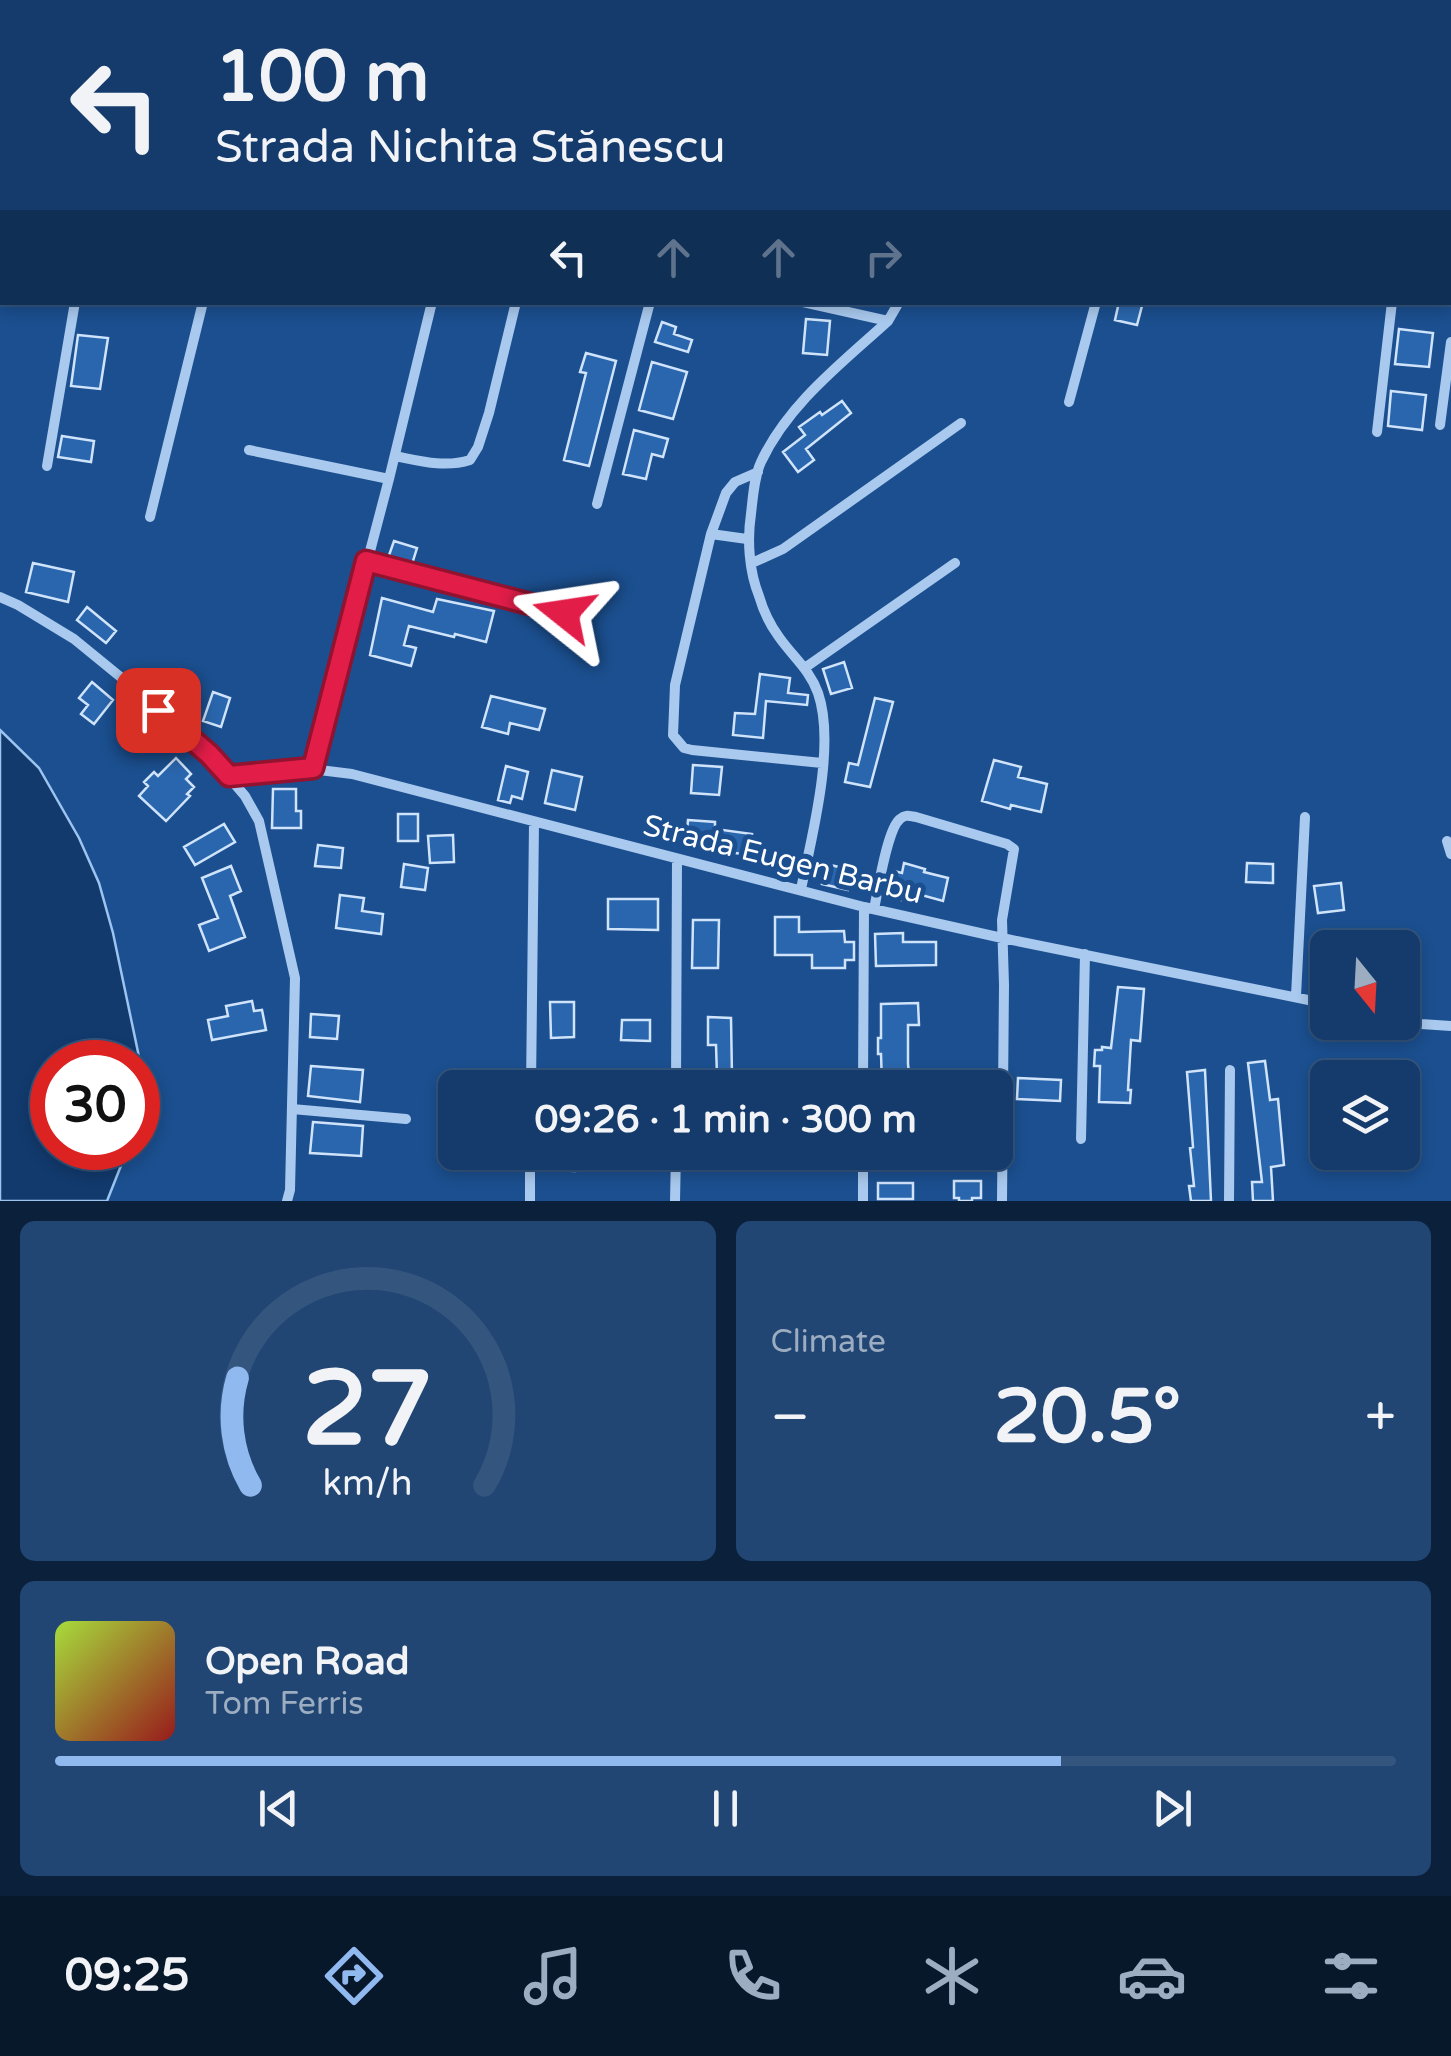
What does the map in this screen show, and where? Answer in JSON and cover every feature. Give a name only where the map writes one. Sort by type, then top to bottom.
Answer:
[{"type":"street","points":[[47,466],[74,305]]},
{"type":"street","points":[[150,518],[202,305]]},
{"type":"street","points":[[313,768],[431,305]]},
{"type":"street","points":[[395,456],[433,463],[458,464],[470,460],[489,414],[515,305]]},
{"type":"street","points":[[597,504],[649,305]]},
{"type":"street","points":[[817,305],[888,320]]},
{"type":"street","points":[[801,890],[824,748],[822,710],[806,668],[778,636],[758,595],[748,539],[758,472],[792,413],[888,320],[897,305]]},
{"type":"street","points":[[1069,402],[1095,305]]},
{"type":"street","points":[[1377,432],[1392,305]]},
{"type":"street","points":[[1440,425],[1451,342]]},
{"type":"street","points":[[752,563],[782,549],[961,422]]},
{"type":"street","points":[[249,450],[389,479]]},
{"type":"street","points":[[758,472],[735,482],[726,493],[711,534],[674,685],[673,735],[684,748],[692,750],[822,763]]},
{"type":"street","points":[[711,534],[748,539]]},
{"type":"street","points":[[366,561],[564,613]]},
{"type":"street","points":[[806,668],[955,563]]},
{"type":"street","points":[[0,598],[74,639],[209,754],[245,796],[259,821],[295,978],[288,1201]]},
{"type":"street","name":"Strada Eugen Barbu","points":[[229,776],[313,768],[352,774],[870,908],[1310,1000]]},
{"type":"street","points":[[864,1070],[870,908],[897,822],[908,816],[916,817],[1014,848],[1003,901],[1002,1201]]},
{"type":"street","points":[[1296,996],[1305,817]]},
{"type":"street","points":[[531,1070],[534,822]]},
{"type":"street","points":[[1448,841],[1451,854]]},
{"type":"street","points":[[676,1070],[677,858]]},
{"type":"street","points":[[1080,1139],[1085,954]]},
{"type":"street","points":[[1420,1024],[1451,1026]]},
{"type":"street","points":[[1229,1201],[1230,1070]]},
{"type":"street","points":[[292,1109],[406,1119]]},
{"type":"street","points":[[530,1170],[530,1201]]},
{"type":"street","points":[[675,1201],[676,1170]]},
{"type":"street","points":[[863,1170],[863,1201]]},
{"type":"water","points":[[0,730],[39,768],[79,838],[99,883],[135,1040],[30,1040],[30,1170],[119,1170],[107,1201],[0,1201]]},
{"type":"building","points":[[1118,305],[1142,305],[1137,325],[1115,320]]},
{"type":"building","points":[[806,319],[830,321],[827,355],[803,353]]},
{"type":"building","points":[[662,322],[676,327],[674,334],[692,340],[688,352],[655,342]]},
{"type":"building","points":[[1399,329],[1433,333],[1429,367],[1395,364]]},
{"type":"building","points":[[78,335],[108,338],[100,389],[71,386]]},
{"type":"building","points":[[586,353],[616,361],[589,466],[564,460],[586,373],[580,372]]},
{"type":"building","points":[[652,362],[687,372],[673,419],[639,410]]},
{"type":"building","points":[[1391,391],[1426,395],[1422,430],[1388,426]]},
{"type":"building","points":[[842,401],[851,413],[806,449],[814,460],[798,472],[783,452],[805,435],[799,427]]},
{"type":"building","points":[[634,430],[668,439],[663,457],[652,454],[646,479],[623,474]]},
{"type":"building","points":[[62,436],[94,441],[91,462],[58,457]]},
{"type":"building","points":[[394,541],[417,548],[412,564],[388,558]]},
{"type":"building","points":[[33,563],[74,572],[68,602],[26,592]]},
{"type":"building","points":[[382,598],[433,612],[437,599],[494,611],[486,642],[409,626],[404,645],[416,648],[411,666],[370,655]]},
{"type":"building","points":[[87,607],[116,631],[106,643],[77,620]]},
{"type":"building","points":[[844,662],[852,688],[831,694],[823,669]]},
{"type":"building","points":[[760,674],[790,678],[788,693],[808,695],[807,705],[766,701],[763,738],[733,735],[735,713],[755,714]]},
{"type":"building","points":[[92,682],[113,700],[94,724],[81,714],[88,705],[79,698]]},
{"type":"building","points":[[213,692],[230,698],[221,727],[203,721]]},
{"type":"building","points":[[491,696],[545,709],[539,730],[510,723],[508,734],[482,727]]},
{"type":"building","points":[[875,698],[893,702],[870,787],[845,782],[849,763],[858,765]]},
{"type":"building","points":[[176,758],[191,774],[186,779],[194,787],[166,821],[139,796],[148,786],[144,782],[154,772],[158,776]]},
{"type":"building","points":[[994,760],[1021,767],[1018,777],[1047,784],[1041,812],[982,801]]},
{"type":"building","points":[[693,765],[722,767],[719,795],[691,793]]},
{"type":"building","points":[[506,766],[528,772],[522,799],[512,796],[510,803],[498,800]]},
{"type":"building","points":[[552,770],[582,777],[575,810],[545,803]]},
{"type":"building","points":[[273,789],[296,789],[301,828],[272,828]]},
{"type":"building","points":[[398,814],[418,814],[418,841],[398,841]]},
{"type":"building","points":[[688,820],[715,822],[715,829],[752,834],[749,855],[728,852],[729,847],[686,844]]},
{"type":"building","points":[[224,824],[235,842],[195,865],[184,847]]},
{"type":"building","points":[[453,835],[454,862],[430,863],[428,836]]},
{"type":"building","points":[[318,845],[343,848],[341,868],[315,866]]},
{"type":"building","points":[[904,863],[948,878],[943,901],[918,894],[917,898],[903,895],[901,900],[888,896],[894,871],[902,873]]},
{"type":"building","points":[[1247,863],[1273,864],[1273,883],[1246,882]]},
{"type":"building","points":[[404,864],[428,868],[425,890],[401,887]]},
{"type":"building","points":[[826,864],[852,870],[848,890],[822,884]]},
{"type":"building","points":[[231,866],[241,891],[230,896],[245,937],[209,951],[199,925],[218,918],[202,878]]},
{"type":"building","points":[[1341,883],[1344,910],[1318,913],[1314,886]]},
{"type":"building","points":[[340,895],[364,898],[362,911],[383,914],[381,934],[336,928]]},
{"type":"building","points":[[608,899],[658,899],[658,930],[608,929]]},
{"type":"building","points":[[775,917],[799,917],[799,932],[844,931],[845,942],[854,942],[854,960],[845,960],[845,968],[812,968],[812,955],[775,955]]},
{"type":"building","points":[[693,920],[719,920],[718,968],[692,968]]},
{"type":"building","points":[[903,933],[903,942],[936,942],[936,965],[876,966],[875,934]]},
{"type":"building","points":[[1118,987],[1144,989],[1140,1041],[1131,1040],[1130,1103],[1099,1102],[1100,1066],[1094,1066],[1095,1050],[1111,1048]]},
{"type":"building","points":[[252,1001],[254,1011],[262,1010],[266,1030],[212,1040],[208,1020],[228,1016],[226,1006]]},
{"type":"building","points":[[550,1002],[574,1002],[574,1037],[551,1038]]},
{"type":"building","points":[[918,1003],[919,1025],[908,1025],[909,1070],[882,1070],[878,1054],[881,1004]]},
{"type":"building","points":[[311,1014],[339,1016],[337,1039],[310,1037]]},
{"type":"building","points":[[708,1017],[731,1018],[732,1070],[717,1070],[716,1045],[708,1045]]},
{"type":"building","points":[[622,1020],[650,1020],[650,1041],[621,1040]]},
{"type":"building","points":[[1265,1061],[1270,1100],[1278,1099],[1284,1165],[1271,1167],[1273,1201],[1253,1201],[1252,1182],[1262,1182],[1248,1063]]},
{"type":"building","points":[[311,1066],[363,1070],[360,1102],[308,1096]]},
{"type":"building","points":[[1205,1070],[1211,1201],[1191,1201],[1193,1147],[1187,1072]]},
{"type":"building","points":[[1018,1078],[1061,1080],[1060,1101],[1017,1099]]},
{"type":"building","points":[[313,1122],[363,1126],[361,1156],[310,1153]]},
{"type":"building","points":[[954,1181],[981,1181],[981,1198],[954,1198]]},
{"type":"building","points":[[878,1183],[913,1183],[913,1199],[878,1199]]},
{"type":"route","points":[[158,710],[229,776],[313,768],[366,561],[564,613]]}]
